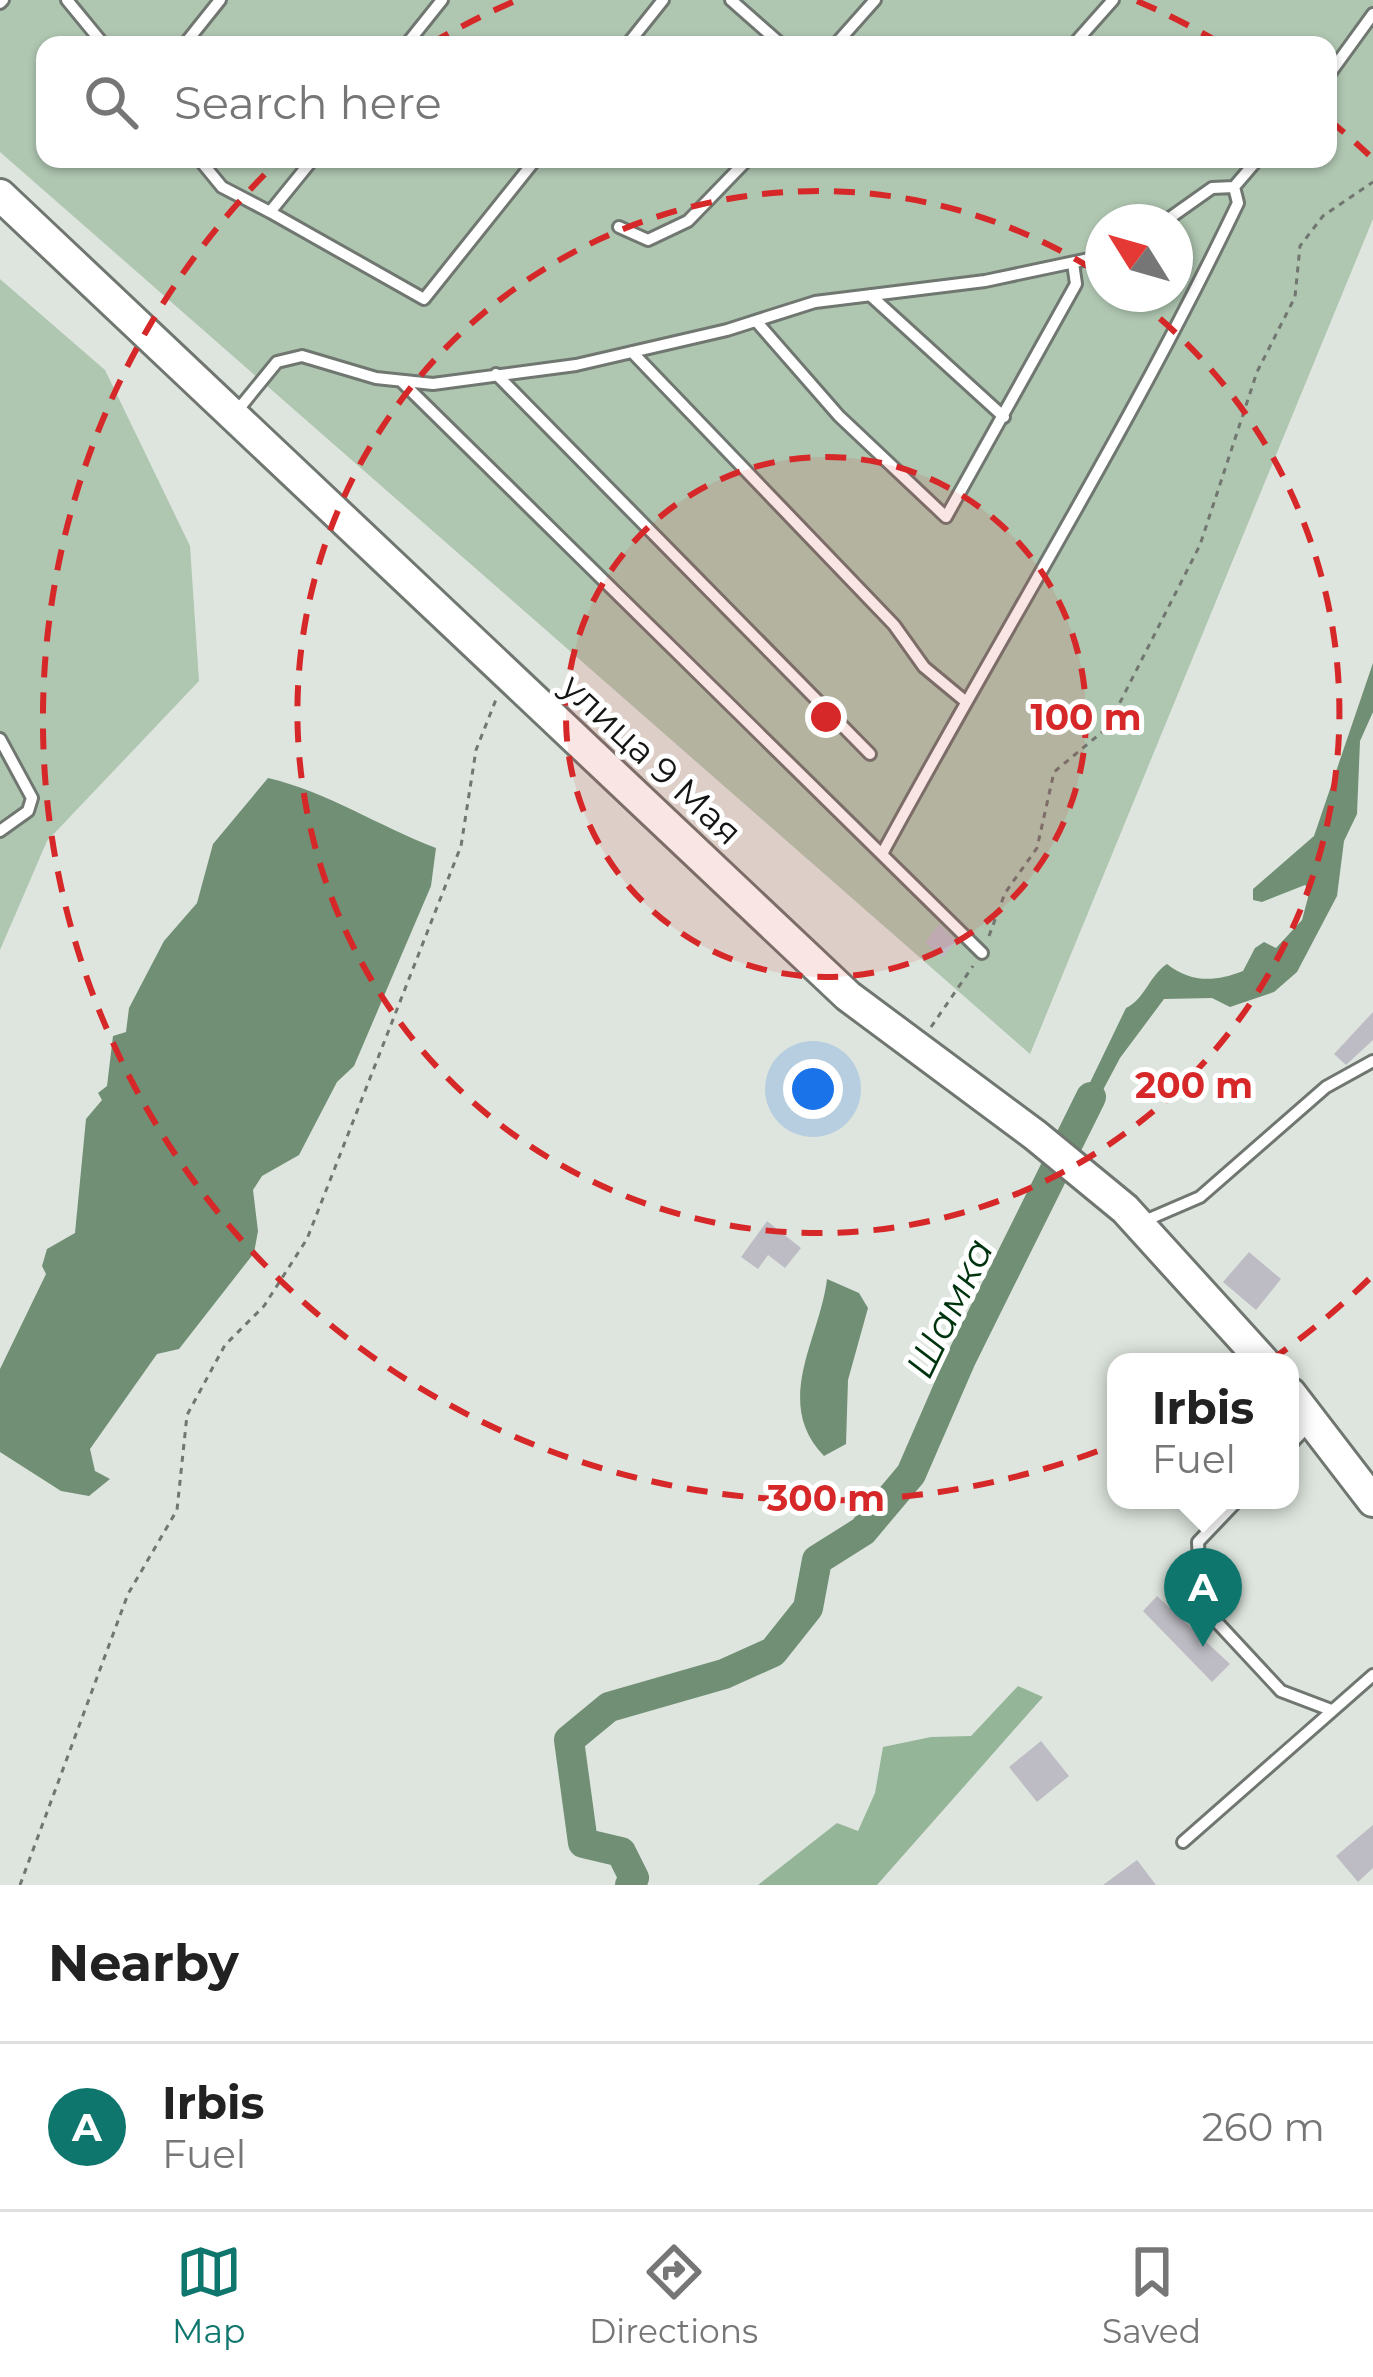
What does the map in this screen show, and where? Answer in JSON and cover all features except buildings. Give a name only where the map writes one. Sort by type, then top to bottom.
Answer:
[{"type":"main road","name":"улица 9 Мая","points":[[0,195],[848,997],[1035,1135],[1138,1223],[1256,1353]]},
{"type":"main road","points":[[1299,1405],[1373,1501]]},
{"type":"lane","points":[[67,0],[97,36]]},
{"type":"lane","points":[[191,36],[220,0]]},
{"type":"lane","points":[[413,36],[442,0]]},
{"type":"lane","points":[[634,36],[662,0]]},
{"type":"lane","points":[[731,0],[772,36]]},
{"type":"lane","points":[[844,36],[875,0]]},
{"type":"lane","points":[[1081,36],[1113,0]]},
{"type":"lane","points":[[1337,64],[1373,14]]},
{"type":"lane","points":[[206,168],[222,187],[424,299],[529,168]]},
{"type":"lane","points":[[270,212],[306,168]]},
{"type":"lane","points":[[620,227],[648,240],[688,221],[739,168]]},
{"type":"lane","points":[[1189,204],[1212,188],[1234,187],[1250,168]]},
{"type":"lane","points":[[882,854],[965,701],[1129,422],[1238,203],[1234,187]]},
{"type":"lane","points":[[235,413],[277,362],[302,356],[401,381],[434,384],[632,352],[815,302],[1085,260]]},
{"type":"lane","points":[[756,321],[839,416],[946,517],[1076,284],[1073,263]]},
{"type":"lane","points":[[870,295],[1004,417]]},
{"type":"lane","points":[[632,352],[894,625],[924,667],[965,701]]},
{"type":"lane","points":[[496,374],[870,754]]},
{"type":"lane","points":[[401,381],[982,953]]},
{"type":"lane","points":[[0,740],[32,798],[28,811],[0,831]]},
{"type":"lane","points":[[1138,1223],[1200,1197],[1326,1087],[1373,1061]]},
{"type":"lane","points":[[1299,1436],[1312,1422]]},
{"type":"lane","points":[[1229,1509],[1198,1542],[1201,1605],[1281,1691],[1331,1710]]},
{"type":"lane","points":[[1183,1842],[1373,1676]]},
{"type":"path","points":[[917,1048],[982,953],[1005,893],[1037,848],[1054,772],[1107,728],[1199,545],[1257,372],[1295,297],[1300,246],[1323,216],[1373,182]]},
{"type":"path","points":[[20,1885],[128,1594],[178,1510],[187,1415],[225,1345],[264,1306],[307,1239],[461,846],[476,750],[505,674]]},
{"type":"shaded area","points":[[0,0],[1373,0],[1373,219],[1030,1054],[0,152]]},
{"type":"shaded area","points":[[0,279],[105,370],[190,546],[199,681],[47,841],[0,950]]},
{"type":"shaded area","points":[[1373,663],[1373,712],[1360,741],[1357,814],[1344,841],[1337,896],[1297,972],[1274,992],[1230,1007],[1212,998],[1164,999],[1120,1058],[1079,1135],[1069,1126],[1126,1008],[1161,969],[1167,964],[1204,979],[1233,975],[1243,971],[1255,948],[1264,942],[1276,948],[1302,920],[1310,890],[1305,885],[1262,902],[1253,900],[1253,889],[1314,836]]},
{"type":"shaded area","points":[[268,778],[311,792],[436,848],[431,886],[354,1066],[337,1082],[299,1155],[262,1176],[253,1190],[258,1231],[254,1253],[179,1349],[157,1354],[90,1449],[95,1471],[110,1479],[89,1496],[61,1491],[0,1452],[0,1369],[46,1274],[42,1266],[47,1249],[75,1233],[86,1119],[102,1100],[98,1093],[107,1086],[113,1036],[126,1032],[129,1008],[164,941],[197,903],[213,844]]},
{"type":"shaded area","points":[[827,1279],[859,1293],[868,1308],[848,1380],[846,1444],[824,1456],[809,1435],[800,1392]]},
{"type":"shaded area","points":[[1018,1686],[1043,1697],[877,1885],[758,1885],[837,1823],[858,1831],[875,1793],[883,1747],[931,1737],[971,1736]]},
{"type":"waterway","name":"Шамка","points":[[630,1885],[634,1878],[621,1852],[583,1843],[569,1740],[609,1707],[724,1674],[773,1652],[808,1608],[817,1560],[863,1531],[911,1474],[961,1359],[1091,1097]]},
{"type":"place","name":"Irbis","points":[[1203,1647]]}]
